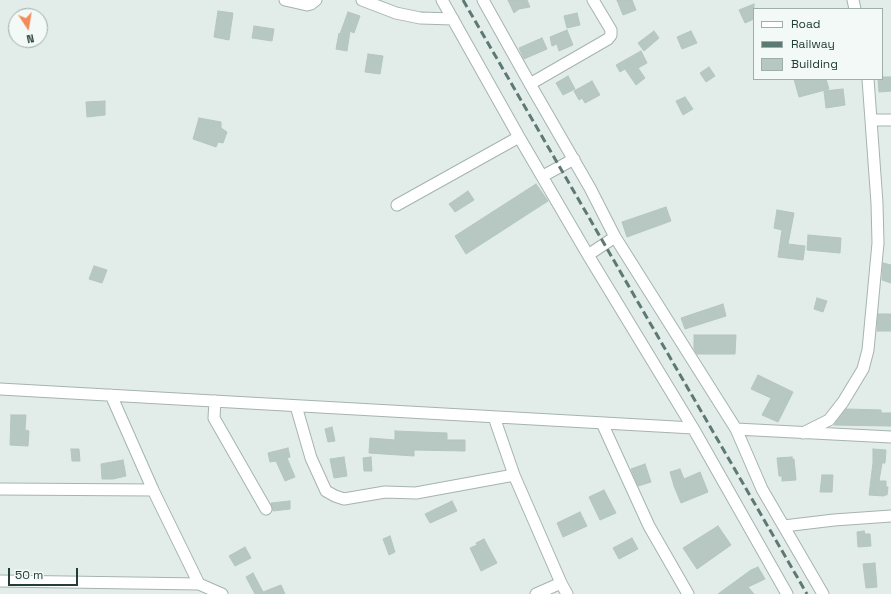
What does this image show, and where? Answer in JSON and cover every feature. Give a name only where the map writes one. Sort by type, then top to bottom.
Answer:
[{"type":"street","points":[[286,0],[307,5],[312,4],[316,0]]},
{"type":"street","points":[[362,0],[396,13],[420,18],[453,19]]},
{"type":"street","points":[[442,0],[519,137],[588,255],[693,428],[787,594]]},
{"type":"street","points":[[483,0],[574,159],[615,238],[736,429],[762,489],[823,594]]},
{"type":"street","points":[[530,84],[608,39],[611,30],[593,0]]},
{"type":"street","points":[[803,432],[829,420],[843,402],[863,369],[868,350],[878,243],[878,203],[868,80]]},
{"type":"street","points":[[872,120],[891,120]]},
{"type":"street","points":[[397,205],[519,137]]},
{"type":"street","points":[[543,176],[574,159]]},
{"type":"street","points":[[588,255],[615,238]]},
{"type":"street","points":[[0,389],[693,428]]},
{"type":"street","points":[[111,395],[153,490],[199,584]]},
{"type":"street","points":[[215,401],[214,418],[266,509]]},
{"type":"street","points":[[296,406],[311,458],[326,491],[344,499],[385,492],[416,494],[514,475]]},
{"type":"street","points":[[494,417],[514,475],[567,594]]},
{"type":"street","points":[[602,423],[649,526],[688,594]]},
{"type":"street","points":[[736,429],[891,437]]},
{"type":"street","points":[[0,489],[153,490]]},
{"type":"street","points":[[784,526],[834,520],[891,516]]},
{"type":"street","points":[[0,581],[199,584],[222,594]]},
{"type":"street","points":[[536,594],[561,583]]},
{"type":"building","points":[[508,0],[527,0],[530,7],[519,9],[514,13]]},
{"type":"building","points":[[617,0],[632,0],[636,10],[623,15]]},
{"type":"building","points":[[754,4],[753,19],[745,23],[739,10]]},
{"type":"building","points":[[218,11],[233,13],[229,40],[214,37]]},
{"type":"building","points":[[348,12],[360,16],[354,33],[350,31],[347,51],[336,49],[339,33],[340,34]]},
{"type":"building","points":[[577,13],[580,25],[567,28],[564,16]]},
{"type":"building","points":[[254,26],[274,29],[272,41],[252,38]]},
{"type":"building","points":[[567,30],[573,45],[559,51],[557,44],[552,46],[550,37]]},
{"type":"building","points":[[654,31],[659,38],[644,51],[638,43]]},
{"type":"building","points":[[691,31],[697,43],[682,49],[677,37]]},
{"type":"building","points":[[542,38],[547,49],[524,59],[519,48]]},
{"type":"building","points":[[641,51],[647,63],[638,68],[645,78],[636,85],[625,69],[620,72],[616,65]]},
{"type":"building","points":[[368,54],[383,56],[380,74],[365,72]]},
{"type":"building","points":[[709,67],[715,76],[706,82],[700,73]]},
{"type":"building","points":[[568,76],[575,89],[563,95],[556,83]]},
{"type":"building","points":[[883,77],[891,77],[891,91],[879,92],[878,80],[883,80]]},
{"type":"building","points":[[794,80],[826,80],[829,89],[799,97]]},
{"type":"building","points":[[592,81],[600,95],[585,103],[582,98],[579,100],[574,91]]},
{"type":"building","points":[[843,89],[845,105],[826,108],[824,91]]},
{"type":"building","points":[[685,97],[693,109],[683,115],[676,101]]},
{"type":"building","points":[[105,101],[105,115],[87,117],[86,102]]},
{"type":"building","points":[[199,118],[221,122],[221,128],[227,132],[223,143],[218,142],[216,147],[193,139]]},
{"type":"building","points":[[536,184],[548,201],[466,254],[455,236]]},
{"type":"building","points":[[468,191],[474,200],[455,212],[449,204]]},
{"type":"building","points":[[666,207],[671,221],[627,237],[622,222]]},
{"type":"building","points":[[777,210],[794,213],[788,244],[805,246],[803,260],[778,257],[782,230],[774,228]]},
{"type":"building","points":[[808,235],[841,238],[840,253],[807,250]]},
{"type":"building","points":[[883,263],[891,265],[891,283],[882,280]]},
{"type":"building","points":[[94,266],[107,270],[102,283],[89,279]]},
{"type":"building","points":[[817,298],[827,301],[823,312],[814,309]]},
{"type":"building","points":[[723,304],[726,316],[685,329],[681,318]]},
{"type":"building","points":[[878,314],[891,314],[891,331],[877,331]]},
{"type":"building","points":[[694,335],[736,335],[735,354],[697,354],[694,349]]},
{"type":"building","points":[[758,375],[793,392],[778,422],[762,415],[771,398],[751,389]]},
{"type":"building","points":[[846,409],[881,410],[881,413],[891,413],[891,426],[834,425]]},
{"type":"building","points":[[11,415],[26,415],[25,430],[29,431],[28,446],[10,445]]},
{"type":"building","points":[[332,427],[335,441],[328,442],[325,429]]},
{"type":"building","points":[[395,431],[447,433],[447,440],[465,440],[465,451],[414,450],[414,456],[369,453],[370,438],[395,440]]},
{"type":"building","points":[[288,448],[290,457],[287,458],[295,477],[285,481],[276,461],[270,462],[268,453]]},
{"type":"building","points":[[71,449],[79,449],[80,461],[72,461]]},
{"type":"building","points":[[873,449],[886,450],[885,463],[882,463],[879,481],[886,481],[886,487],[888,487],[887,495],[884,496],[869,495],[873,463]]},
{"type":"building","points":[[344,457],[347,476],[334,478],[330,459]]},
{"type":"building","points":[[371,457],[372,471],[364,471],[363,458]]},
{"type":"building","points":[[792,457],[792,459],[794,459],[796,480],[782,481],[782,476],[779,476],[777,458]]},
{"type":"building","points":[[123,460],[126,476],[113,479],[102,479],[101,464]]},
{"type":"building","points":[[645,464],[651,482],[638,486],[631,469]]},
{"type":"building","points":[[680,469],[684,479],[700,472],[708,492],[681,503],[670,472]]},
{"type":"building","points":[[822,475],[833,475],[832,492],[820,492]]},
{"type":"building","points":[[604,490],[616,513],[600,520],[589,497]]},
{"type":"building","points":[[290,501],[290,509],[273,511],[271,503]]},
{"type":"building","points":[[452,501],[457,511],[430,523],[425,514]]},
{"type":"building","points":[[580,512],[587,526],[563,537],[557,523]]},
{"type":"building","points":[[718,526],[731,545],[697,569],[683,548]]},
{"type":"building","points":[[864,531],[865,534],[870,534],[871,546],[858,547],[857,532]]},
{"type":"building","points":[[390,536],[395,552],[389,555],[383,539]]},
{"type":"building","points":[[632,538],[638,549],[619,559],[613,548]]},
{"type":"building","points":[[484,539],[497,563],[481,571],[470,548],[477,545],[476,543]]},
{"type":"building","points":[[245,547],[251,558],[235,566],[229,556]]},
{"type":"building","points":[[875,563],[877,587],[866,588],[863,564]]},
{"type":"building","points":[[758,567],[765,579],[748,587],[754,594],[718,594],[751,570]]},
{"type":"building","points":[[253,573],[263,592],[281,585],[285,594],[255,594],[246,577]]},
{"type":"railway","points":[[463,0],[807,594]]}]
